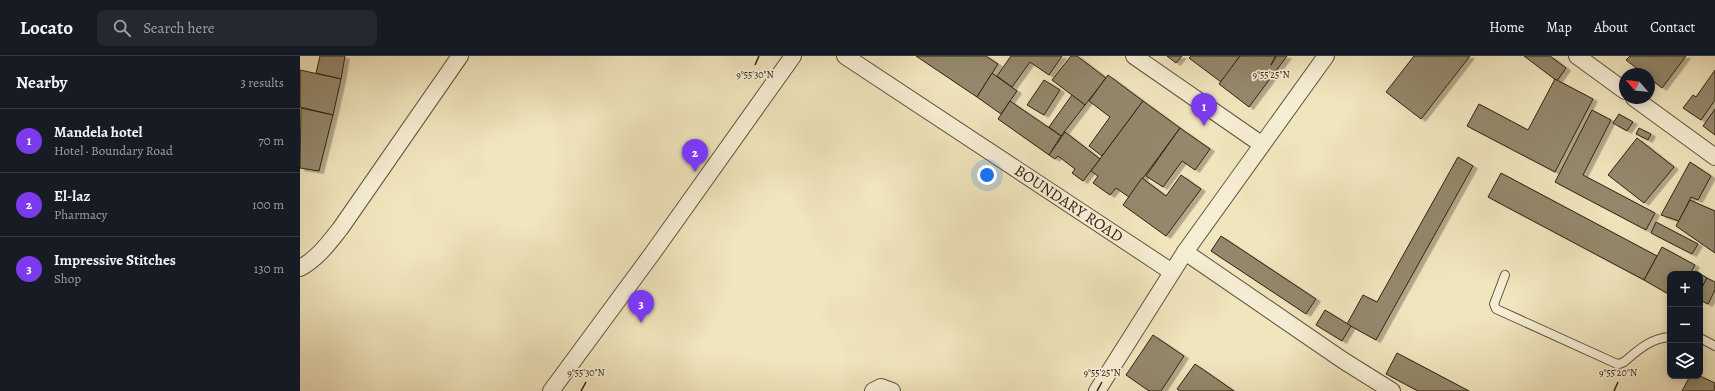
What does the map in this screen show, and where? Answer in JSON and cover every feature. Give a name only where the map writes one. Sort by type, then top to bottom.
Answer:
[{"type":"street","points":[[300,268],[316,258],[340,229],[460,56]]},
{"type":"street","points":[[551,391],[652,254],[793,56]]},
{"type":"street","name":"BOUNDARY ROAD","points":[[845,56],[1172,272]]},
{"type":"street","points":[[1134,56],[1261,144]]},
{"type":"street","points":[[1097,391],[1185,252],[1261,144],[1326,56]]},
{"type":"street","points":[[1577,56],[1619,87]]},
{"type":"street","points":[[1642,104],[1715,157]]},
{"type":"street","points":[[1185,252],[1344,361],[1392,391]]},
{"type":"street","points":[[873,391],[881,387],[892,391]]},
{"type":"lane","points":[[1504,275],[1494,304],[1496,309],[1615,363],[1619,364],[1624,362],[1650,341],[1667,337]]},
{"type":"lane","points":[[1703,340],[1715,346]]},
{"type":"building","points":[[320,56],[345,56],[341,79],[316,73]]},
{"type":"building","points":[[916,56],[986,56],[998,64],[977,97]]},
{"type":"building","points":[[1011,56],[1062,56],[1049,75],[1030,62],[1012,87],[997,76]]},
{"type":"building","points":[[1071,56],[1077,56],[1106,78],[1085,105],[1052,80]]},
{"type":"building","points":[[1167,56],[1182,56],[1176,63]]},
{"type":"building","points":[[1191,56],[1240,56],[1221,82],[1189,58]]},
{"type":"building","points":[[1240,56],[1287,56],[1249,107],[1219,84]]},
{"type":"building","points":[[1414,56],[1470,56],[1421,119],[1386,92]]},
{"type":"building","points":[[1524,56],[1550,56],[1566,68],[1557,81]]},
{"type":"building","points":[[1630,56],[1686,56],[1662,88],[1655,83],[1655,68],[1636,68],[1626,60]]},
{"type":"building","points":[[300,70],[341,79],[333,115],[300,107]]},
{"type":"building","points":[[1715,70],[1715,100],[1701,120],[1683,108],[1693,95],[1696,97]]},
{"type":"building","points":[[992,73],[1017,91],[1001,114],[977,97]]},
{"type":"building","points":[[1108,75],[1143,101],[1102,156],[1089,146],[1110,117],[1089,101]]},
{"type":"building","points":[[1555,79],[1593,99],[1555,172],[1467,126],[1479,104],[1528,130]]},
{"type":"building","points":[[1044,80],[1060,90],[1044,115],[1027,105]]},
{"type":"building","points":[[1072,95],[1085,105],[1061,136],[1049,127]]},
{"type":"building","points":[[1010,101],[1061,136],[1049,155],[998,119]]},
{"type":"building","points":[[1143,101],[1180,128],[1129,197],[1116,188],[1110,195],[1093,183],[1098,176],[1091,171]]},
{"type":"building","points":[[301,108],[333,115],[319,171],[300,168]]},
{"type":"building","points":[[1715,109],[1715,135],[1703,126]]},
{"type":"building","points":[[1592,110],[1611,120],[1583,175],[1655,213],[1646,230],[1555,182]]},
{"type":"building","points":[[1619,114],[1633,122],[1627,131],[1613,123]]},
{"type":"building","points":[[1180,128],[1210,149],[1195,170],[1182,161],[1163,187],[1146,176]]},
{"type":"building","points":[[1639,128],[1651,134],[1648,140],[1636,134]]},
{"type":"building","points":[[1065,132],[1100,159],[1083,181],[1072,173],[1075,169],[1058,156],[1055,159],[1049,155]]},
{"type":"building","points":[[1637,138],[1674,167],[1644,203],[1608,175]]},
{"type":"building","points":[[1458,157],[1473,166],[1376,340],[1347,324],[1363,295],[1377,302]]},
{"type":"building","points":[[1690,162],[1711,176],[1698,200],[1691,197],[1679,221],[1661,215]]},
{"type":"building","points":[[1501,173],[1657,256],[1644,280],[1488,197]]},
{"type":"building","points":[[1181,175],[1201,189],[1166,236],[1123,205],[1142,178],[1166,196]]},
{"type":"building","points":[[1690,200],[1715,211],[1715,253],[1676,226]]},
{"type":"building","points":[[1656,222],[1698,244],[1692,254],[1651,233]]},
{"type":"building","points":[[1221,236],[1316,299],[1306,314],[1211,251]]},
{"type":"building","points":[[1662,247],[1695,265],[1692,271],[1667,271],[1667,293],[1644,280]]},
{"type":"building","points":[[1703,276],[1707,278],[1703,285]]},
{"type":"building","points":[[1707,278],[1715,282],[1715,290],[1708,304],[1703,302],[1703,285]]},
{"type":"building","points":[[1325,310],[1351,326],[1342,341],[1316,325]]},
{"type":"building","points":[[1153,335],[1184,356],[1161,391],[1149,391],[1126,375]]},
{"type":"building","points":[[1397,353],[1469,391],[1418,391],[1386,374]]},
{"type":"building","points":[[1195,364],[1234,391],[1180,391],[1177,389]]},
{"type":"building","points":[[1703,377],[1715,383],[1714,391],[1682,391],[1688,379],[1703,379]]},
{"type":"place","name":"Mandela hotel","points":[[1204,126]]},
{"type":"place","name":"El-laz","points":[[695,172]]},
{"type":"place","name":"Impressive Stitches","points":[[641,323]]}]
